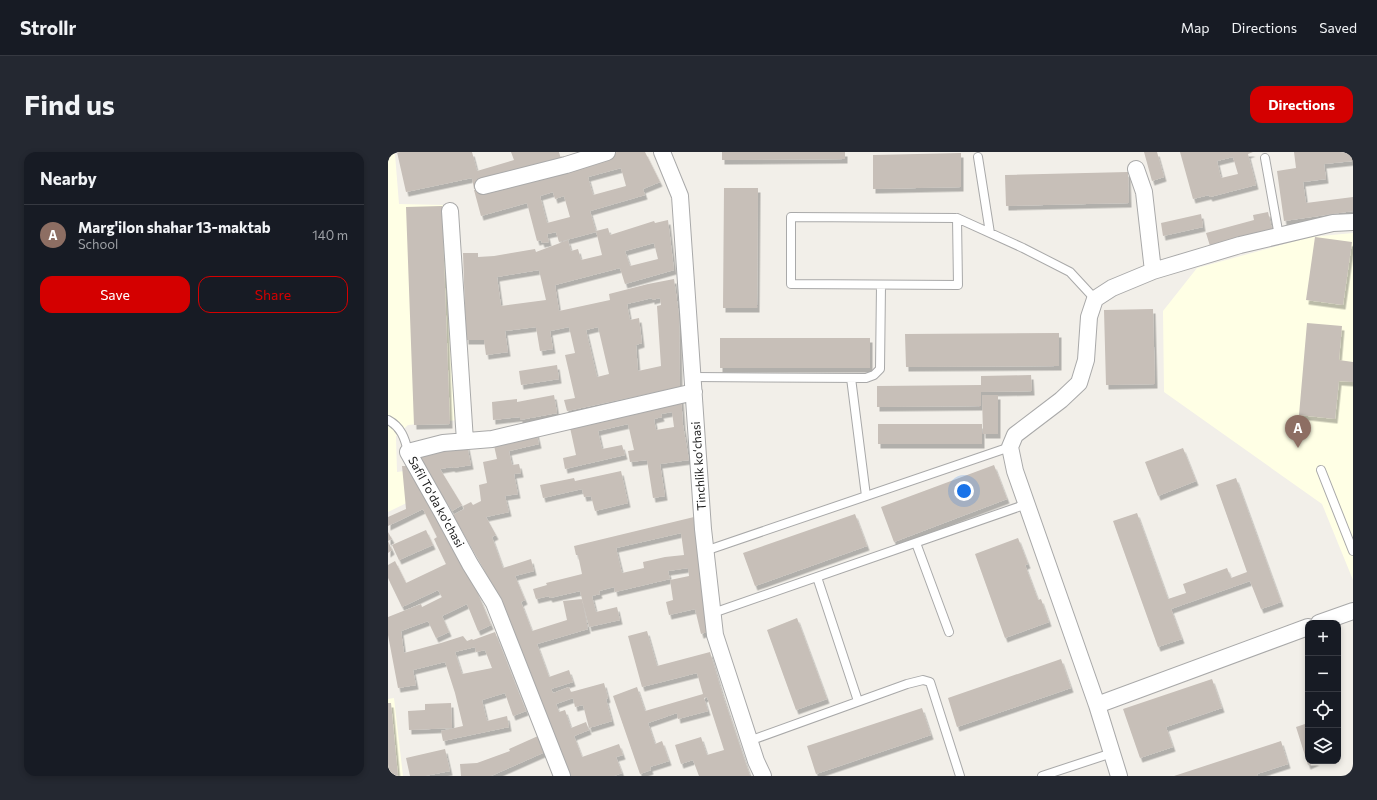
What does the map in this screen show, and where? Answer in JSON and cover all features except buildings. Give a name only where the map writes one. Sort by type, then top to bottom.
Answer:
[{"type":"street","points":[[483,186],[566,165],[607,152]]},
{"type":"street","name":"Tinchlik koʻchasi","points":[[662,152],[680,196],[705,551],[715,636],[756,761],[763,776]]},
{"type":"street","points":[[1136,169],[1144,192],[1153,271]]},
{"type":"street","points":[[450,211],[465,441]]},
{"type":"street","points":[[1119,776],[1097,705],[1015,471],[1010,446],[1015,435],[1062,400],[1079,383],[1086,360],[1089,317],[1095,299],[1112,288],[1153,271],[1240,245],[1333,223],[1353,222]]},
{"type":"street","name":"Safil To'da ko'chasi","points":[[562,776],[494,603],[470,564],[408,452],[443,443],[492,439],[693,384]]},
{"type":"street","points":[[1328,620],[1353,611]]},
{"type":"street","points":[[1097,705],[1305,628]]},
{"type":"lane","points":[[978,157],[990,233]]},
{"type":"lane","points":[[1264,158],[1279,236]]},
{"type":"lane","points":[[957,218],[958,285],[791,284],[791,217],[957,218],[1023,248],[1070,272],[1095,299]]},
{"type":"lane","points":[[693,384],[866,378],[874,375],[880,369],[881,285]]},
{"type":"lane","points":[[851,378],[866,496]]},
{"type":"lane","points":[[388,420],[395,424],[405,438],[408,452]]},
{"type":"lane","points":[[705,551],[1010,446]]},
{"type":"lane","points":[[1321,470],[1353,552]]},
{"type":"lane","points":[[713,613],[1027,504]]},
{"type":"lane","points":[[916,543],[949,632]]},
{"type":"lane","points":[[817,577],[858,701]]},
{"type":"lane","points":[[749,740],[907,684],[923,680],[930,682],[960,776]]},
{"type":"lane","points":[[1042,776],[1112,753]]},
{"type":"shaded area","points":[[388,152],[395,154],[399,204],[445,205],[458,420],[408,425],[396,436],[397,472],[411,470],[423,495],[388,512]]},
{"type":"shaded area","points":[[1353,233],[1353,580],[1322,504],[1164,392],[1163,311],[1197,268],[1310,237]]},
{"type":"shaded area","points":[[394,698],[403,776],[388,776],[388,699]]},
{"type":"place","name":"Marg'ilon shahar 13-maktab","points":[[1298,448]]}]
